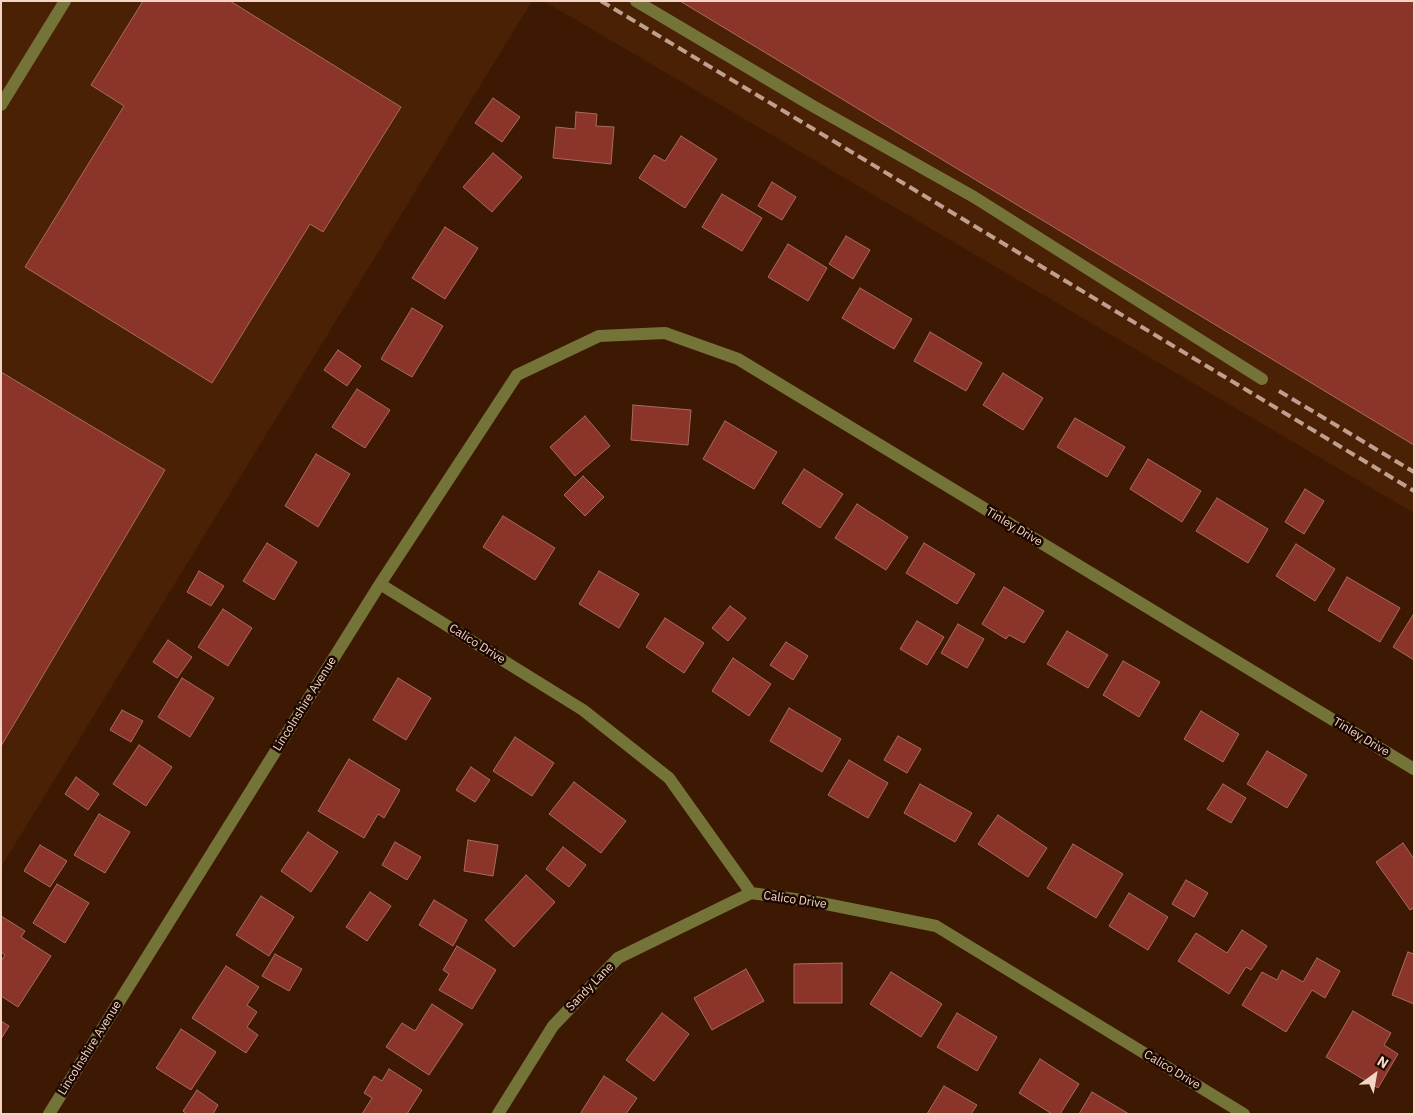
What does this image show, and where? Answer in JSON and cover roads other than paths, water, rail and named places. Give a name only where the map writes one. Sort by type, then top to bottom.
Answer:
[{"type":"street","points":[[1,104],[65,1]]},
{"type":"street","points":[[636,1],[811,105],[974,197],[1262,379]]},
{"type":"street","name":"Tinley Drive","points":[[599,336],[665,333],[738,359],[1414,769]]},
{"type":"street","name":"Lincolnshire Avenue","points":[[49,1114],[380,584],[517,375],[599,336]]},
{"type":"street","name":"Calico Drive","points":[[380,584],[583,710],[669,778],[751,894],[816,902],[936,926],[1244,1114]]},
{"type":"street","name":"Sandy Lane","points":[[498,1114],[552,1026],[618,958],[751,894]]},
{"type":"railway","points":[[601,1],[1414,491]]},
{"type":"railway","points":[[1279,391],[1414,472]]}]
